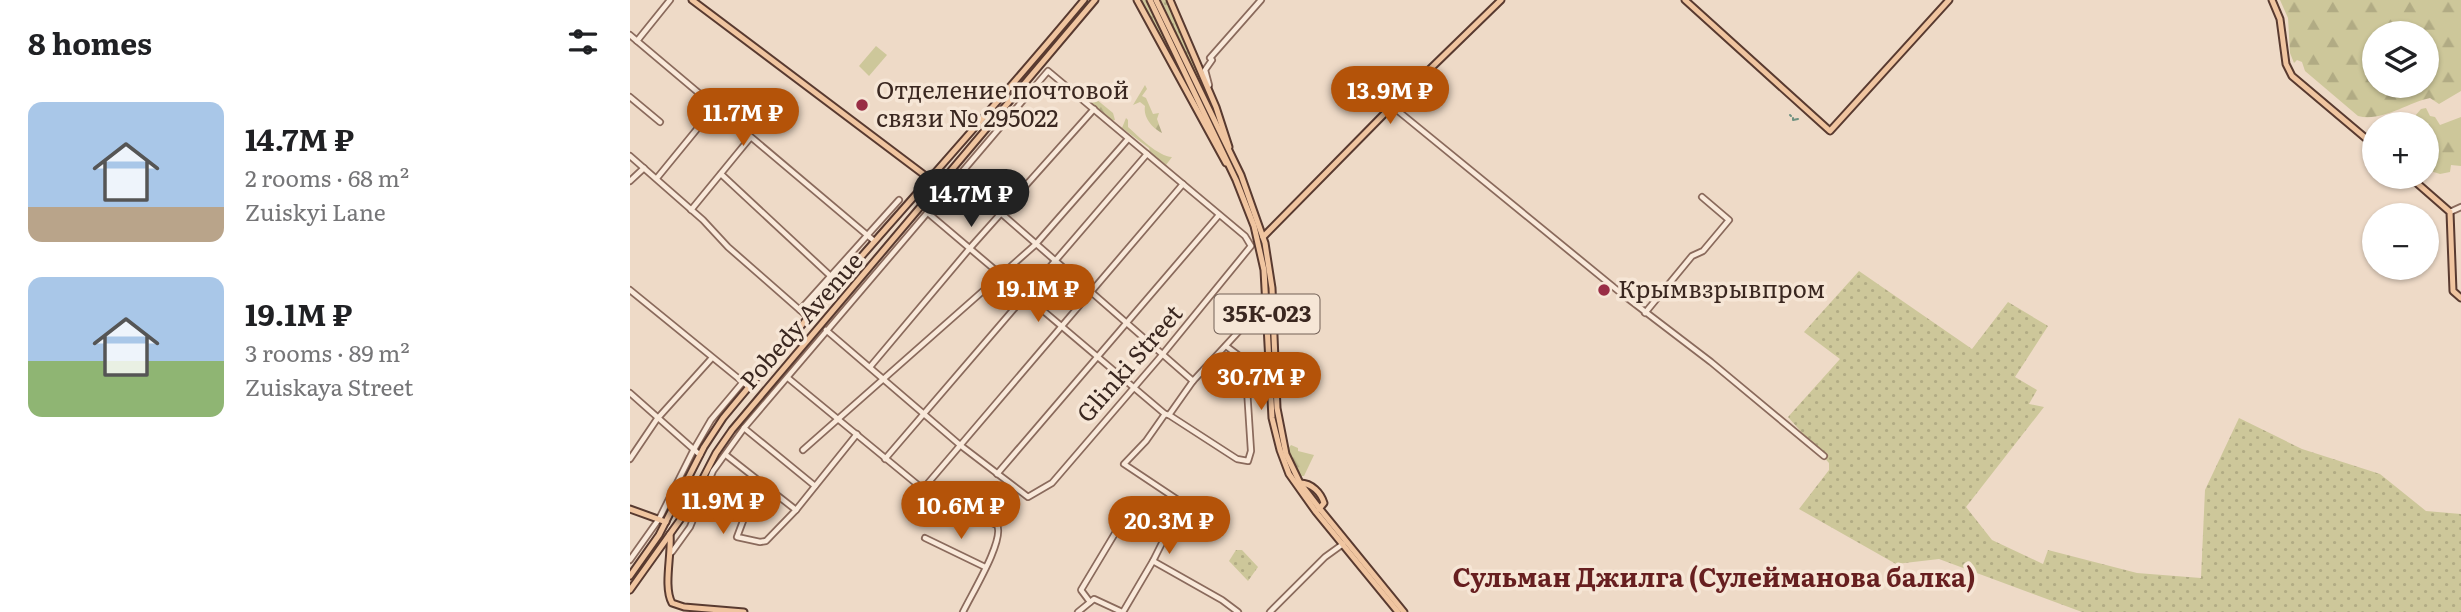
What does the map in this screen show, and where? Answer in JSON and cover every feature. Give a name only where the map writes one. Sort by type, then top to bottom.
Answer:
[{"type":"main road","points":[[692,0],[939,186]]},
{"type":"main road","name":"Pobedy Avenue","points":[[630,576],[713,432],[873,240],[1084,0]]},
{"type":"main road","name":"Pobedy Avenue","points":[[630,590],[692,501],[722,444],[767,386],[1095,0]]},
{"type":"main road","points":[[1137,0],[1221,157],[1232,172]]},
{"type":"main road","name":"35К-023","points":[[1150,0],[1232,172],[1254,226],[1261,254],[1271,404],[1280,450],[1289,474],[1398,612]]},
{"type":"main road","name":"35К-023","points":[[1156,0],[1241,175],[1263,237],[1272,288],[1279,426],[1286,454],[1318,511],[1404,612]]},
{"type":"main road","points":[[1170,0],[1227,136],[1229,150]]},
{"type":"main road","points":[[1263,237],[1501,0]]},
{"type":"main road","points":[[1685,0],[1829,131],[1949,0]]},
{"type":"main road","points":[[2272,0],[2280,19],[2286,64],[2292,76],[2362,135]]},
{"type":"main road","points":[[2423,189],[2449,212],[2453,291],[2461,298]]},
{"type":"main road","points":[[757,378],[766,378],[767,386]]},
{"type":"main road","points":[[630,509],[663,521]]},
{"type":"main road","points":[[670,534],[672,552],[667,590],[672,603],[684,607],[744,612]]},
{"type":"main road","points":[[660,548],[672,552]]},
{"type":"street","points":[[637,41],[670,0]]},
{"type":"street","points":[[1212,98],[1205,70],[1212,60],[1210,58],[1261,0]]},
{"type":"street","points":[[630,35],[873,240]]},
{"type":"street","points":[[672,552],[686,535],[713,471],[744,428],[826,330],[1048,71],[1219,215],[997,474],[826,330]]},
{"type":"street","points":[[630,97],[660,122]]},
{"type":"street","points":[[1392,106],[1824,456]]},
{"type":"street","points":[[657,178],[715,107]]},
{"type":"street","points":[[870,367],[970,248],[1094,109]]},
{"type":"street","points":[[987,129],[994,135]]},
{"type":"street","points":[[691,209],[750,138]]},
{"type":"street","points":[[803,450],[1035,245],[1128,139]]},
{"type":"street","points":[[885,459],[1147,154]]},
{"type":"street","points":[[630,156],[809,318]]},
{"type":"street","points":[[630,181],[644,167]]},
{"type":"street","points":[[721,174],[838,283]]},
{"type":"street","points":[[957,178],[1002,214],[1193,382]]},
{"type":"street","points":[[923,489],[1183,184]]},
{"type":"street","points":[[1645,313],[1692,256],[1703,251],[1729,220],[1702,197]]},
{"type":"street","points":[[800,310],[899,201]]},
{"type":"street","points":[[2449,212],[2461,207]]},
{"type":"street","points":[[928,213],[1167,414],[1237,459],[1248,460],[1251,451],[1245,358],[1226,346]]},
{"type":"street","name":"Glinki Street","points":[[997,474],[1028,497],[1052,483],[1162,355],[1251,246],[1245,236],[1219,215]]},
{"type":"street","points":[[630,290],[749,387]]},
{"type":"street","points":[[1217,526],[1124,464],[1252,317]]},
{"type":"street","points":[[630,459],[657,419],[712,359]]},
{"type":"street","points":[[788,378],[935,499],[999,527],[997,542],[963,612]]},
{"type":"street","points":[[630,560],[663,521],[693,451],[711,420],[743,382]]},
{"type":"street","points":[[630,393],[700,455]]},
{"type":"street","points":[[744,428],[815,486]]},
{"type":"street","points":[[701,502],[742,518],[737,537],[766,541],[796,510],[857,434]]},
{"type":"street","points":[[726,455],[796,510]]},
{"type":"street","points":[[1090,602],[1082,590],[1126,515]]},
{"type":"street","points":[[1078,612],[1096,599],[1123,612],[1165,537]]},
{"type":"street","points":[[925,538],[985,567]]},
{"type":"street","points":[[1270,612],[1325,557],[1343,544]]},
{"type":"street","points":[[1153,561],[1238,612]]},
{"type":"green space","points":[[1138,0],[1147,0],[1205,121]]},
{"type":"green space","points":[[1161,0],[1168,0],[1215,116]]},
{"type":"green space","points":[[2280,0],[2461,0],[2461,91],[2439,104],[2430,98],[2390,112],[2362,112],[2362,116],[2358,116],[2305,71],[2302,62],[2297,60],[2294,63],[2290,53],[2288,18]]},
{"type":"green space","points":[[876,46],[887,55],[869,76],[859,66]]},
{"type":"green space","points":[[1079,85],[1113,113],[1115,120],[1112,121],[1076,91],[1075,88]]},
{"type":"green space","points":[[1145,85],[1147,89],[1142,96],[1146,98],[1153,114],[1159,113],[1157,119],[1162,133],[1149,122],[1145,106],[1140,102],[1133,105]]},
{"type":"green space","points":[[2461,117],[2461,166],[2451,165],[2450,172],[2440,174],[2439,123]]},
{"type":"green space","points":[[1126,118],[1128,127],[1143,140],[1161,154],[1172,157],[1166,165],[1122,128]]},
{"type":"green space","points":[[1859,271],[1972,349],[2008,302],[2048,326],[2015,377],[2037,390],[2029,404],[2044,407],[1966,507],[1992,540],[2043,564],[2048,550],[2137,573],[2201,578],[2205,490],[2239,418],[2302,449],[2380,474],[2426,511],[2461,514],[2461,612],[2082,612],[1939,559],[1896,564],[1799,509],[1829,470],[1829,463],[1788,417],[1840,359],[1804,332]]},
{"type":"green space","points":[[1291,445],[1298,448],[1298,451],[1314,455],[1304,476],[1301,476],[1288,449]]},
{"type":"green space","points":[[1236,550],[1242,550],[1258,567],[1248,581],[1229,561]]},
{"type":"waterway","points":[[1793,118],[1798,119]]},
{"type":"place","name":"Отделение почтовой связи № 295022","points":[[862,105]]},
{"type":"place","name":"Крымвзрывпром","points":[[1604,290]]},
{"type":"district","name":"Сульман Джилга (Сулейманова балка)","points":[[1714,578]]}]
